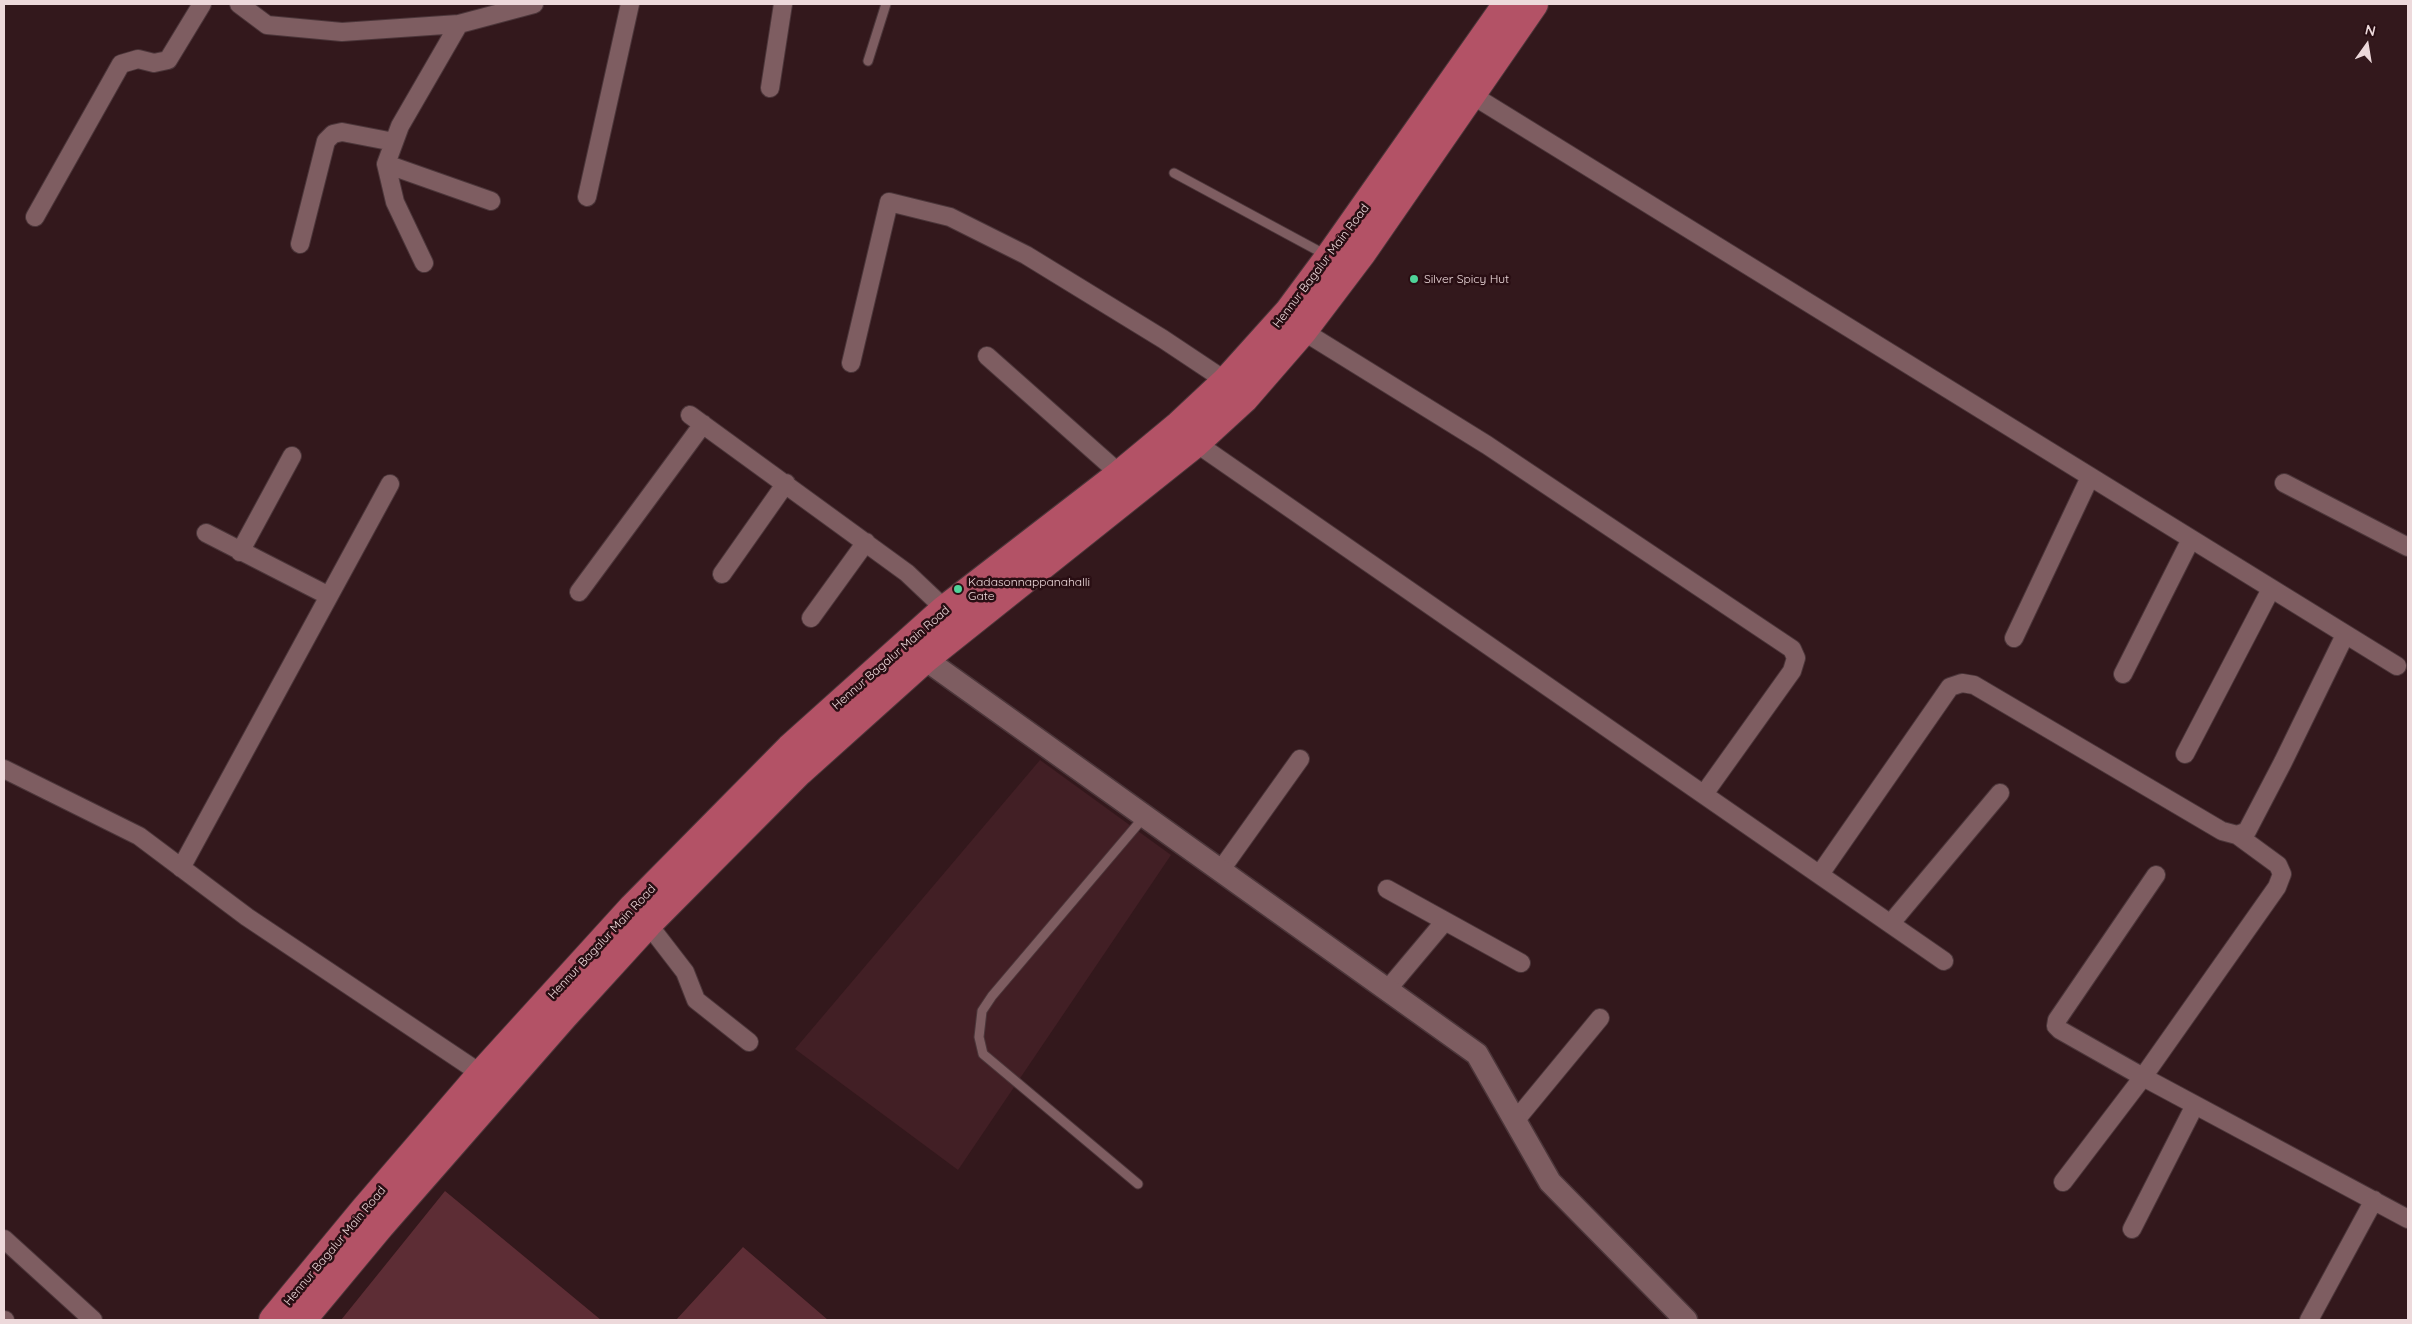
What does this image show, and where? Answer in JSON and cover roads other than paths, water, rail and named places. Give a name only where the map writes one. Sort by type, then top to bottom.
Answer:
[{"type":"main road","name":"Hennur Bagalur Main Road","points":[[302,1320],[380,1225],[490,1080],[633,907],[763,776],[917,650],[1196,442],[1235,390],[1507,4]]},
{"type":"main road","name":"Hennur Bagalur Main Road","points":[[273,1320],[364,1210],[490,1080],[799,772],[917,650],[945,609],[1120,474],[1179,425],[1235,390],[1303,331],[1362,253],[1534,4]]},
{"type":"street","points":[[35,217],[121,64],[138,59],[154,63],[168,60],[202,4]]},
{"type":"street","points":[[239,4],[268,24],[342,32],[459,24],[534,4]]},
{"type":"street","points":[[587,197],[630,4]]},
{"type":"street","points":[[770,88],[783,4]]},
{"type":"street","points":[[424,263],[395,202],[386,164],[400,126],[459,24]]},
{"type":"street","points":[[1472,95],[2397,666]]},
{"type":"street","points":[[300,244],[326,141],[332,134],[342,132],[394,142]]},
{"type":"street","points":[[386,164],[491,201]]},
{"type":"street","points":[[850,363],[889,202],[950,216],[1026,254],[1235,390]]},
{"type":"street","points":[[1303,331],[1487,445],[1792,649],[1796,658],[1792,671],[1704,794]]},
{"type":"street","points":[[986,356],[1120,474]]},
{"type":"street","points":[[579,592],[696,419],[907,573],[945,609]]},
{"type":"street","points":[[1196,442],[1944,961]]},
{"type":"street","points":[[240,552],[292,456]]},
{"type":"street","points":[[2014,638],[2090,477]]},
{"type":"street","points":[[722,574],[786,483]]},
{"type":"street","points":[[2284,483],[2408,547]]},
{"type":"street","points":[[181,868],[390,484]]},
{"type":"street","points":[[206,533],[329,596]]},
{"type":"street","points":[[2123,674],[2191,539]]},
{"type":"street","points":[[811,618],[866,542]]},
{"type":"street","points":[[2185,754],[2271,589]]},
{"type":"street","points":[[2236,835],[2247,831],[2345,635]]},
{"type":"street","points":[[917,650],[1144,817],[1476,1054],[1550,1182],[1686,1320]]},
{"type":"street","points":[[1820,874],[1950,687],[1962,683],[1974,685],[2222,831],[2236,835],[2278,865],[2282,874],[2277,886],[2143,1077],[2063,1182]]},
{"type":"street","points":[[1220,871],[1300,759]]},
{"type":"street","points":[[4,769],[139,836],[247,917],[490,1080]]},
{"type":"street","points":[[1891,923],[2000,793]]},
{"type":"street","points":[[2156,874],[2057,1020],[2056,1026],[2143,1077],[2408,1219]]},
{"type":"street","points":[[1387,888],[1521,963]]},
{"type":"street","points":[[1387,990],[1445,921]]},
{"type":"street","points":[[648,924],[685,972],[696,1000],[749,1042]]},
{"type":"street","points":[[1515,1121],[1600,1018]]},
{"type":"street","points":[[2132,1229],[2195,1105]]},
{"type":"street","points":[[2309,1320],[2374,1200]]},
{"type":"street","points":[[4,1239],[93,1320]]},
{"type":"lane","points":[[868,61],[886,4]]},
{"type":"lane","points":[[1174,173],[1329,257]]},
{"type":"lane","points":[[1138,1184],[984,1054],[979,1037],[982,1011],[992,996],[1144,817]]},
{"type":"place","name":"Silver Spicy Hut","points":[[1414,279]]},
{"type":"place","name":"Kadasonnappanahalli Gate","points":[[958,589]]}]
